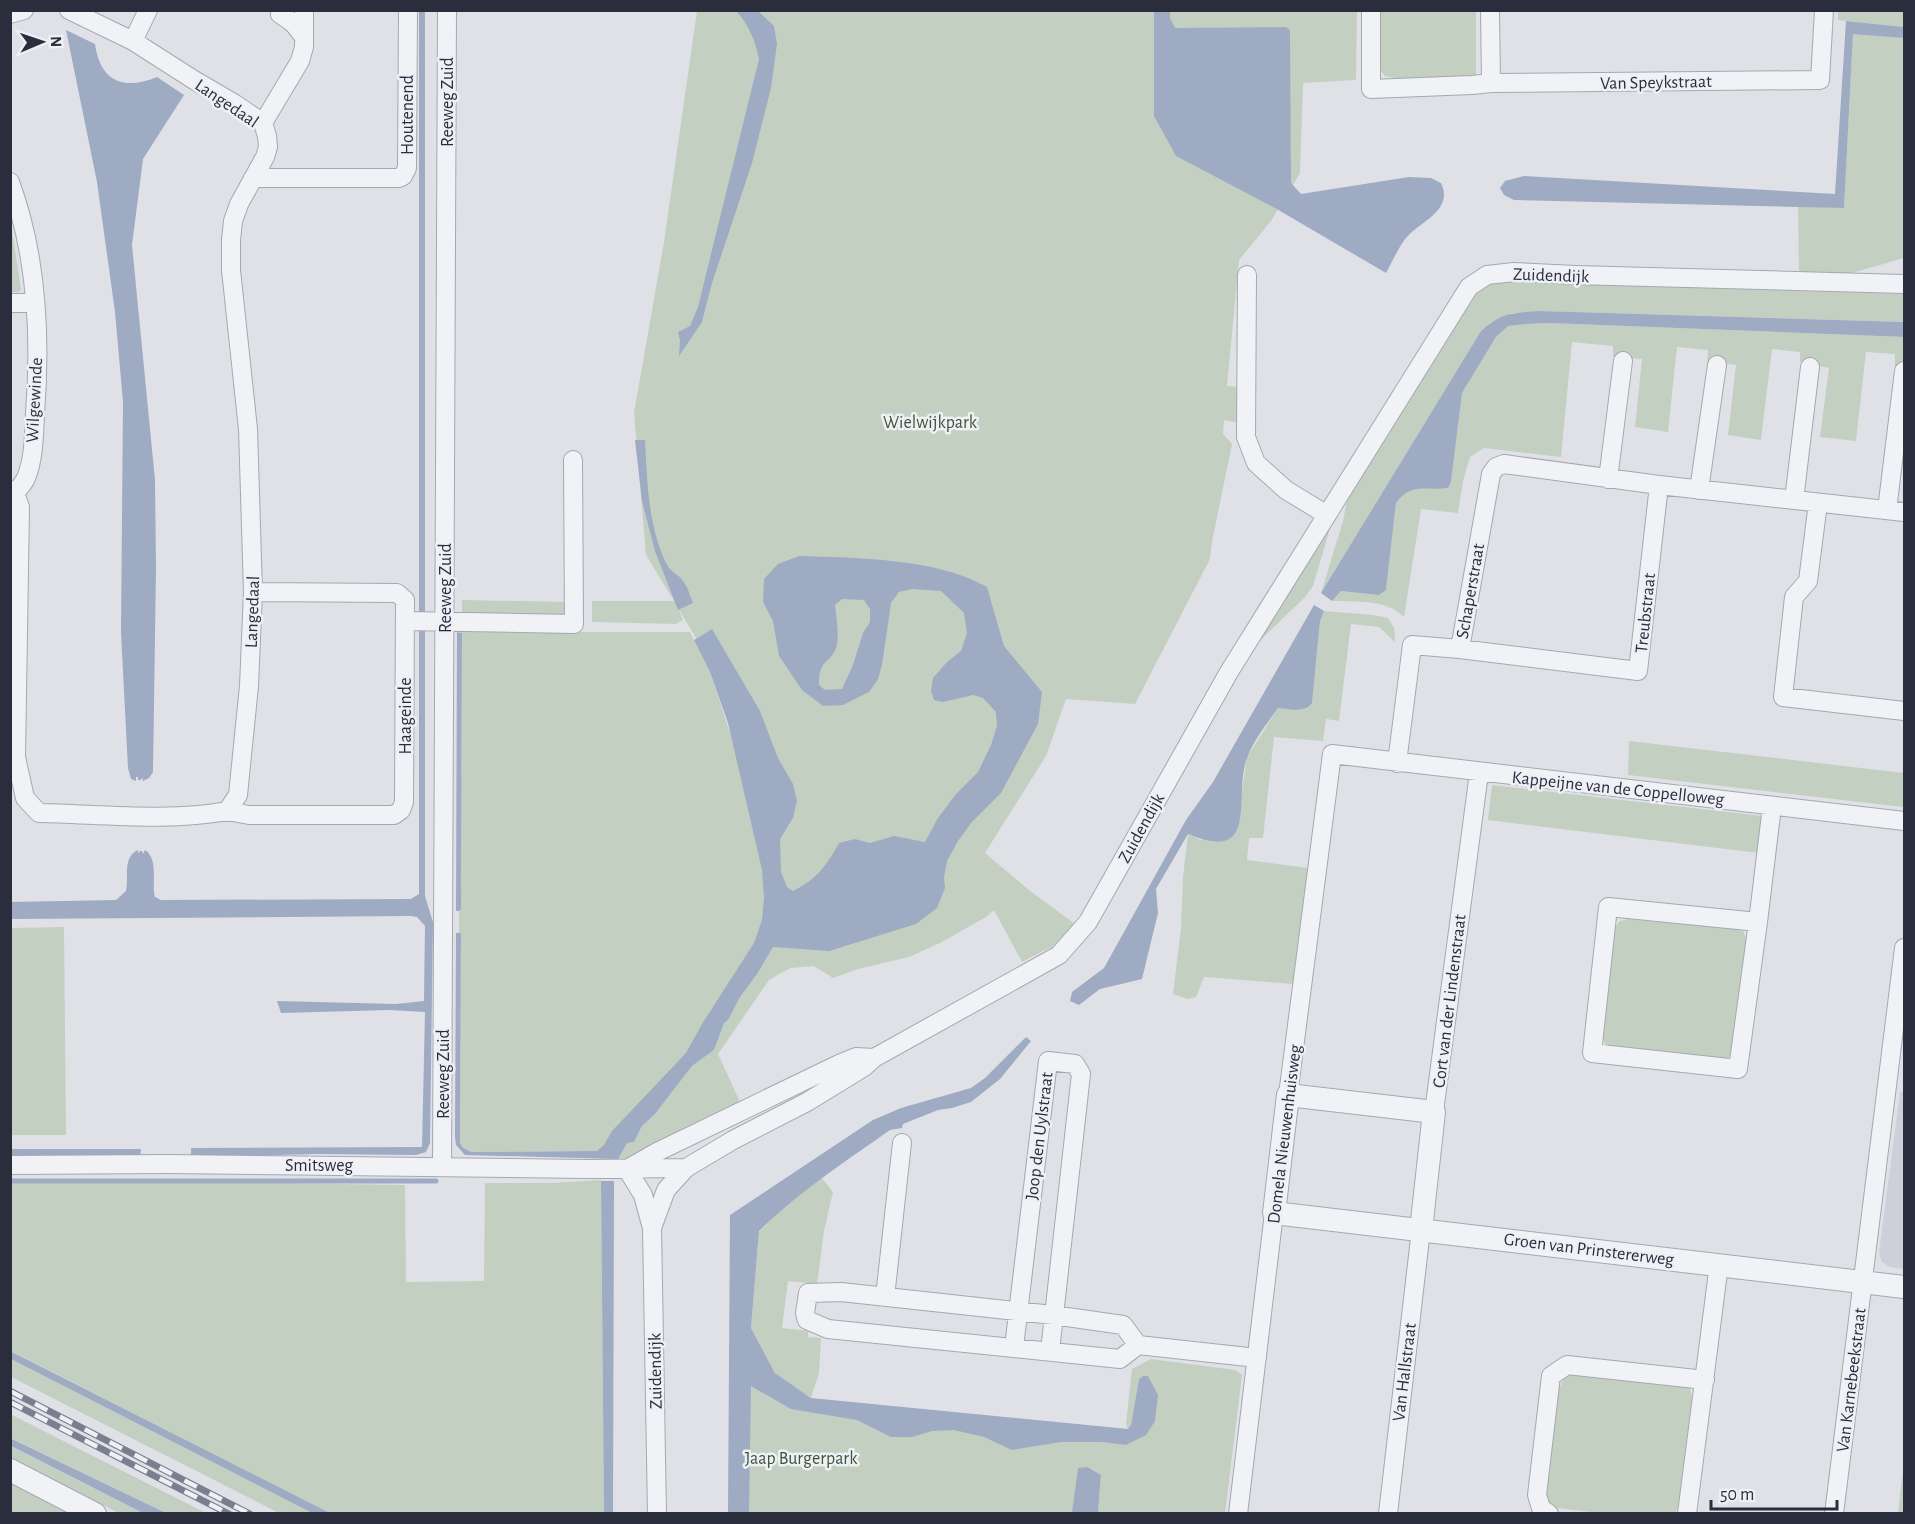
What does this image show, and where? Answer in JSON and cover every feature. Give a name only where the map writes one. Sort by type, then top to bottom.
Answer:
[{"type":"street","points":[[10,14],[24,10]]},
{"type":"street","name":"Langedaal","points":[[69,10],[133,41],[235,104],[263,123],[267,136],[268,147],[265,157],[239,204],[233,221],[231,240],[231,270],[248,429],[253,592],[249,686],[238,795],[228,811]]},
{"type":"street","points":[[133,41],[148,10]]},
{"type":"street","points":[[281,10],[280,14],[293,22],[304,37]]},
{"type":"street","points":[[263,123],[300,61],[304,47],[304,10]]},
{"type":"street","name":"Houtenend","points":[[253,178],[399,178],[403,176],[407,168],[408,10]]},
{"type":"street","name":"Reeweg Zuid","points":[[442,1166],[439,622],[447,10]]},
{"type":"street","name":"Van Speykstraat","points":[[1371,10],[1371,89],[1472,85],[1491,82],[1820,80],[1824,10]]},
{"type":"street","points":[[1490,10],[1491,82]]},
{"type":"street","name":"Wilgewinde","points":[[10,182],[32,274],[38,381],[31,460],[26,480],[13,491]]},
{"type":"street","name":"Zuidendijk","points":[[652,1228],[666,1190],[686,1168],[733,1140],[807,1102],[864,1067],[874,1058],[1059,955],[1088,922],[1229,672],[1469,288],[1487,275],[1514,272],[1905,284]]},
{"type":"street","points":[[1247,275],[1246,437],[1256,463],[1286,490],[1327,515]]},
{"type":"street","points":[[10,303],[35,303]]},
{"type":"street","points":[[1623,361],[1608,479],[1896,511],[1904,371]]},
{"type":"street","points":[[1699,490],[1717,365]]},
{"type":"street","points":[[1794,500],[1810,367]]},
{"type":"street","points":[[410,621],[574,624],[573,460]]},
{"type":"street","name":"Schaperstraat","points":[[1397,763],[1412,645],[1460,649],[1491,474],[1496,467],[1504,464],[1608,479]]},
{"type":"street","name":"Treubstraat","points":[[1460,649],[1638,671],[1659,485]]},
{"type":"street","points":[[13,491],[20,507],[19,706],[16,757],[25,798],[39,813],[172,816],[204,815],[228,811]]},
{"type":"street","points":[[1818,503],[1808,581],[1794,597],[1783,697],[1905,711]]},
{"type":"street","name":"Haageinde","points":[[228,811],[249,815],[394,815],[401,810],[404,802],[410,621],[405,600],[397,593],[253,592]]},
{"type":"street","name":"Kappeijne van de Coppelloweg","points":[[1332,754],[1905,821]]},
{"type":"street","name":"Domela Nieuwenhuisweg","points":[[1238,1514],[1288,1095],[1332,754]]},
{"type":"street","name":"Cort van der Lindenstraat","points":[[1421,1230],[1434,1112],[1479,773]]},
{"type":"street","points":[[1758,922],[1608,907],[1592,1053],[1738,1069],[1758,922],[1772,806]]},
{"type":"street","name":"Van Karnebeekstraat","points":[[1834,1514],[1905,948]]},
{"type":"street","name":"Zuidendijk","points":[[627,1169],[657,1152],[839,1064],[856,1057],[874,1058]]},
{"type":"street","name":"Joop den Uylstraat","points":[[1014,1347],[1048,1061],[1075,1064],[1081,1074],[1050,1351]]},
{"type":"street","points":[[1288,1095],[1434,1112]]},
{"type":"street","points":[[885,1297],[902,1143]]},
{"type":"street","name":"Smitsweg","points":[[10,1165],[442,1166],[627,1169]]},
{"type":"street","name":"Zuidendijk","points":[[627,1169],[686,1168]]},
{"type":"street","name":"Zuidendijk","points":[[627,1169],[643,1195],[652,1228],[657,1514]]},
{"type":"street","name":"Groen van Prinstererweg","points":[[1274,1213],[1905,1287]]},
{"type":"street","name":"Van Hallstraat","points":[[1388,1514],[1421,1230]]},
{"type":"street","points":[[1687,1514],[1719,1264]]},
{"type":"street","points":[[1138,1345],[1123,1325],[1018,1311],[825,1291],[808,1293],[805,1313],[807,1320],[828,1329],[1120,1359],[1138,1345],[1257,1358]]},
{"type":"street","points":[[1549,1514],[1541,1508],[1537,1495],[1551,1376],[1567,1365],[1705,1380]]},
{"type":"street","points":[[10,1470],[95,1514]]},
{"type":"shaded area","points":[[1900,1092],[1904,1092],[1904,1269],[1890,1267],[1882,1262],[1879,1253]]},
{"type":"green space","name":"Wielwijkpark","points":[[697,11],[1357,11],[1356,80],[1303,83],[1300,173],[1271,221],[1239,260],[1227,386],[1240,387],[1240,423],[1224,420],[1223,434],[1232,444],[1210,559],[1135,704],[1066,699],[1046,756],[985,853],[1075,924],[1053,946],[1022,962],[994,910],[986,917],[940,943],[909,957],[858,969],[833,978],[814,966],[790,968],[769,980],[718,1054],[740,1102],[628,1158],[618,1159],[627,1142],[634,1142],[642,1126],[655,1114],[692,1066],[714,1050],[723,1024],[596,1157],[575,1158],[576,1151],[471,1152],[462,1147],[460,1142],[461,934],[459,933],[459,911],[461,909],[462,633],[460,632],[690,632],[710,672],[732,739],[725,686],[678,608],[683,620],[676,624],[592,622],[592,601],[674,601],[646,555],[634,413],[664,242]]},
{"type":"green space","points":[[1380,11],[1476,11],[1476,76],[1401,80],[1385,76],[1377,66]]},
{"type":"green space","points":[[1838,11],[1904,11],[1904,27],[1838,20]]},
{"type":"green space","points":[[1853,33],[1904,38],[1904,258],[1845,275],[1799,275],[1798,206],[1844,208]]},
{"type":"green space","points":[[11,224],[21,289],[19,292],[11,292]]},
{"type":"green space","points":[[1502,281],[1904,294],[1904,322],[1540,311],[1512,313],[1481,331],[1321,593],[1343,521],[1350,485],[1467,300],[1487,283]]},
{"type":"green space","points":[[1550,323],[1904,337],[1904,367],[1895,366],[1895,354],[1866,352],[1856,441],[1820,437],[1829,368],[1800,362],[1800,352],[1772,349],[1761,440],[1728,435],[1736,365],[1707,361],[1708,350],[1677,347],[1668,432],[1635,427],[1642,359],[1613,357],[1613,346],[1572,342],[1561,457],[1484,448],[1470,457],[1463,481],[1458,513],[1421,509],[1404,617],[1397,611],[1380,604],[1332,601],[1341,591],[1379,595],[1386,590],[1396,503],[1404,492],[1418,488],[1448,488],[1451,482],[1462,393],[1496,337],[1508,326]]},
{"type":"green space","points":[[1336,508],[1313,586],[1305,597],[1245,655]]},
{"type":"green space","points":[[462,600],[569,602],[569,621],[462,618]]},
{"type":"green space","points":[[1324,611],[1388,618],[1394,628],[1395,642],[1379,627],[1351,624],[1339,721],[1326,719],[1323,741],[1274,737],[1263,838],[1249,838],[1247,860],[1308,868],[1293,984],[1204,977],[1196,997],[1187,999],[1173,994],[1181,928],[1188,834],[1201,840],[1242,791],[1247,757],[1278,708],[1303,709],[1312,703],[1320,621]]},
{"type":"green space","points":[[1629,741],[1904,773],[1903,807],[1628,775]]},
{"type":"green space","points":[[1492,785],[1763,816],[1759,853],[1488,820]]},
{"type":"green space","points":[[1628,919],[1743,931],[1747,940],[1733,1052],[1728,1058],[1721,1061],[1613,1048],[1605,1044],[1602,1037],[1615,927],[1620,921]]},
{"type":"green space","points":[[64,927],[66,1135],[11,1135],[11,928]]},
{"type":"green space","points":[[822,1178],[833,1192],[824,1231],[817,1284],[788,1281],[782,1328],[808,1331],[808,1337],[821,1338],[819,1373],[811,1398],[775,1373],[751,1328],[759,1232],[787,1204]]},
{"type":"green space","points":[[10,1179],[405,1185],[406,1282],[484,1281],[485,1183],[601,1180],[604,1513],[330,1513],[11,1351]]},
{"type":"green space","points":[[11,1359],[312,1513],[279,1513],[11,1377]]},
{"type":"green space","name":"Jaap Burgerpark","points":[[1151,1359],[1235,1370],[1242,1375],[1225,1513],[1098,1513],[1101,1476],[1087,1513],[743,1514],[746,1368],[802,1401],[1126,1445],[1150,1382],[1148,1376],[1139,1379],[1131,1425],[1128,1429],[1126,1424],[1132,1369]]},
{"type":"green space","points":[[1567,1373],[1684,1385],[1690,1389],[1692,1397],[1679,1506],[1675,1513],[1608,1514],[1556,1508],[1549,1503],[1546,1496],[1559,1390]]},
{"type":"green space","points":[[10,1414],[206,1513],[166,1513],[11,1438]]},
{"type":"green space","points":[[10,1446],[143,1513],[119,1513],[11,1459]]},
{"type":"green space","points":[[1904,1461],[1904,1513],[1898,1513]]},
{"type":"green space","points":[[11,1480],[74,1513],[11,1513]]},
{"type":"water","points":[[419,11],[425,11],[425,896],[433,922],[430,1143],[426,1152],[416,1155],[318,1154],[191,1157],[191,1148],[422,1147],[425,1012],[389,1010],[281,1013],[277,1001],[396,1004],[424,1001],[425,926],[417,917],[411,916],[11,919],[10,902],[116,900],[126,891],[128,862],[133,853],[138,850],[138,854],[142,851],[143,854],[145,850],[149,853],[154,869],[155,897],[161,900],[411,899],[419,894]]},
{"type":"water","points":[[736,11],[758,11],[774,26],[777,44],[771,88],[752,163],[712,283],[702,322],[679,356],[678,332],[690,326],[698,307],[759,59],[751,33]]},
{"type":"water","points":[[1154,11],[1170,11],[1170,18],[1175,28],[1286,27],[1290,30],[1291,183],[1301,194],[1409,177],[1431,178],[1441,183],[1444,192],[1440,208],[1407,237],[1386,273],[1275,208],[1176,156],[1154,116]]},
{"type":"water","points":[[1846,21],[1904,27],[1904,38],[1853,34],[1844,208],[1514,200],[1504,195],[1500,188],[1505,181],[1524,176],[1835,194]]},
{"type":"water","points":[[66,30],[95,44],[102,67],[115,80],[134,83],[157,77],[184,95],[143,159],[132,245],[155,480],[153,772],[143,781],[142,777],[138,780],[136,777],[136,781],[131,779],[128,768],[121,633],[123,402],[115,312],[97,182]]},
{"type":"water","points":[[1522,312],[1904,322],[1904,337],[1550,323],[1508,326],[1496,337],[1462,393],[1451,482],[1448,488],[1413,490],[1407,492],[1396,503],[1386,590],[1379,595],[1341,591],[1332,601],[1321,593],[1481,331],[1502,317]]},
{"type":"water","points":[[635,440],[645,440],[649,501],[659,547],[667,565],[685,583],[693,603],[678,610],[655,551],[642,501]]},
{"type":"water","points":[[799,556],[896,561],[945,570],[987,587],[1004,646],[1042,692],[1038,724],[1001,793],[971,823],[947,861],[944,877],[945,888],[937,908],[916,924],[829,951],[773,947],[724,1023],[714,1050],[692,1066],[655,1114],[642,1126],[634,1142],[627,1143],[618,1159],[465,1155],[456,1145],[455,1137],[456,933],[461,933],[460,1142],[462,1147],[471,1152],[597,1151],[604,1145],[612,1131],[686,1053],[754,943],[762,920],[764,898],[762,870],[728,723],[710,672],[694,640],[712,629],[760,711],[778,758],[793,784],[797,801],[793,818],[780,839],[781,872],[787,887],[793,891],[820,871],[839,843],[855,839],[870,843],[894,836],[925,842],[938,818],[956,794],[978,772],[997,726],[996,712],[983,698],[973,695],[943,702],[934,700],[931,691],[933,678],[961,651],[967,633],[964,613],[941,591],[912,589],[899,592],[891,603],[878,679],[869,692],[843,705],[823,706],[802,690],[779,656],[773,621],[763,602],[764,579],[778,564]],"holes":[[[842,599],[864,600],[870,609],[870,622],[863,633],[853,665],[842,689],[825,690],[819,685],[819,676],[823,665],[836,648],[838,632],[835,605]]]},
{"type":"water","points":[[1314,605],[1324,611],[1320,621],[1312,703],[1301,709],[1278,708],[1256,740],[1246,761],[1239,824],[1234,834],[1225,841],[1210,841],[1188,834],[1156,889],[1158,913],[1142,979],[1100,989],[1079,1005],[1070,1001],[1072,992],[1104,968],[1186,820],[1213,782]]},
{"type":"water","points":[[457,632],[462,633],[461,909],[459,911],[456,911]]},
{"type":"water","points":[[1026,1037],[1031,1041],[1000,1079],[971,1102],[938,1110],[903,1124],[902,1128],[890,1130],[806,1190],[759,1231],[751,1328],[775,1373],[811,1398],[1128,1429],[1131,1425],[1139,1379],[1148,1376],[1158,1395],[1155,1421],[1146,1435],[1126,1445],[1102,1442],[1061,1442],[1012,1450],[984,1437],[954,1430],[932,1431],[912,1437],[891,1437],[857,1420],[791,1409],[751,1386],[749,1513],[728,1513],[730,1215],[873,1120],[901,1108],[971,1088],[985,1078]]},
{"type":"water","points":[[10,1149],[141,1149],[140,1158],[11,1157]]},
{"type":"water","points":[[601,1181],[614,1181],[613,1514],[604,1513]]},
{"type":"water","points":[[10,1351],[330,1513],[312,1513],[11,1359]]},
{"type":"water","points":[[10,1438],[166,1513],[143,1513],[11,1446]]},
{"type":"water","points":[[1087,1467],[1101,1475],[1098,1513],[1072,1513],[1078,1468]]},
{"type":"waterway","points":[[10,1181],[436,1181]]},
{"type":"railway","points":[[10,1391],[250,1514]]},
{"type":"railway","points":[[10,1402],[229,1514]]}]
